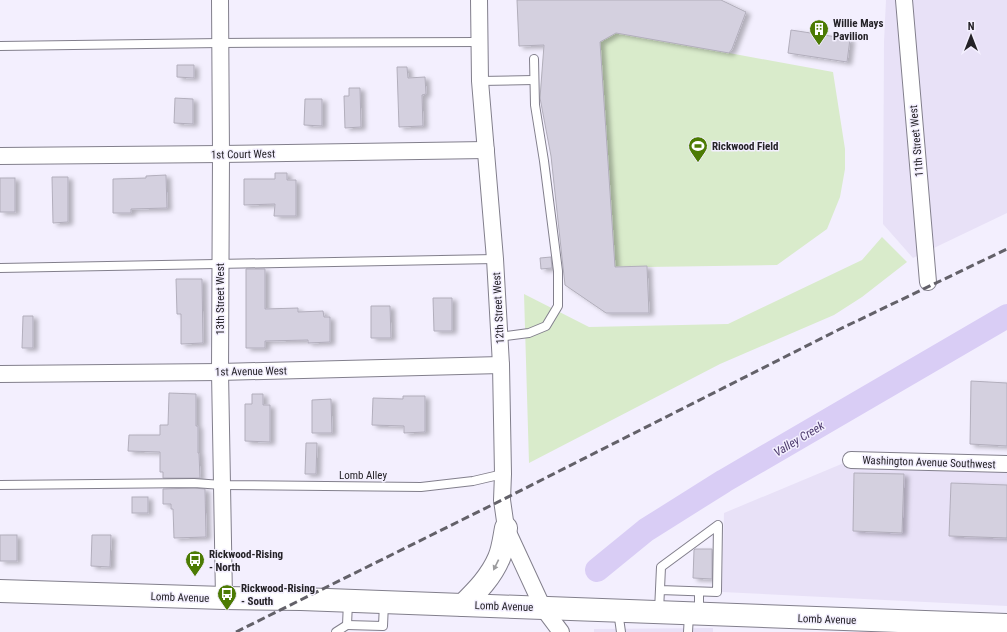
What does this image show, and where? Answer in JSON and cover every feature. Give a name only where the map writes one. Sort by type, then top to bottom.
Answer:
[{"type":"main road","points":[[463,605],[480,589],[492,573],[500,557],[506,528]]},
{"type":"main road","name":"Lomb Avenue","points":[[0,591],[618,610],[659,612],[692,620],[905,627],[1007,625]]},
{"type":"street","name":"13th Street West","points":[[220,0],[220,372],[224,598]]},
{"type":"street","name":"12th Street West","points":[[479,0],[480,82],[500,337],[503,474],[502,500],[506,528],[542,608],[561,632]]},
{"type":"street","name":"11th Street West","points":[[904,0],[928,282]]},
{"type":"street","name":"1st Court West","points":[[0,156],[486,150]]},
{"type":"street","name":"1st Avenue West","points":[[0,374],[220,372],[501,365]]},
{"type":"street","name":"Washington Avenue Southwest","points":[[851,460],[1007,464]]},
{"type":"lane","points":[[0,46],[479,42]]},
{"type":"lane","points":[[500,337],[529,333],[546,326],[558,306],[558,271],[549,196],[535,106],[534,59]]},
{"type":"lane","points":[[480,82],[534,80]]},
{"type":"lane","points":[[0,268],[495,259]]},
{"type":"lane","name":"Lomb Alley","points":[[0,485],[194,483],[222,485],[421,487],[473,481],[503,474]]},
{"type":"lane","points":[[659,612],[661,567],[718,525],[717,592],[660,590]]},
{"type":"lane","points":[[692,620],[699,592]]},
{"type":"lane","points":[[347,625],[348,601]]},
{"type":"lane","points":[[336,632],[347,625],[383,626],[384,602]]},
{"type":"lane","points":[[618,610],[621,632]]},
{"type":"shaded area","points":[[886,0],[1007,0],[1007,213],[913,258],[883,224],[884,42]]},
{"type":"shaded area","points":[[851,460],[1007,468],[1007,606],[722,592],[724,513]]},
{"type":"shaded area","points":[[713,628],[713,632],[594,632],[594,629]]},
{"type":"green space","name":"Rickwood Field","points":[[517,0],[721,0],[746,12],[729,53],[833,72],[845,149],[845,169],[840,197],[827,229],[777,265],[647,267],[649,313],[606,313],[565,285],[551,156],[540,95],[547,8],[541,45],[519,46]]},
{"type":"green space","points":[[882,237],[907,262],[862,297],[834,315],[720,364],[529,463],[524,294],[589,327],[728,324],[862,260]]},
{"type":"building","points":[[517,0],[721,0],[746,12],[732,49],[729,53],[616,33],[600,42],[615,267],[647,266],[649,313],[606,313],[565,285],[551,156],[540,98],[544,45],[519,46]]},
{"type":"building","name":"Willie Mays Pavilion","points":[[791,30],[850,39],[847,62],[788,53]]},
{"type":"building","points":[[177,65],[194,65],[194,78],[177,77]]},
{"type":"building","points":[[397,67],[407,67],[408,78],[425,77],[426,94],[422,95],[423,126],[399,127]]},
{"type":"building","points":[[349,88],[360,88],[361,127],[345,128],[344,96],[349,96]]},
{"type":"building","points":[[175,98],[193,99],[193,124],[174,123]]},
{"type":"building","points":[[305,99],[322,99],[322,126],[304,125]]},
{"type":"building","points":[[275,173],[287,173],[287,180],[296,180],[296,216],[274,216],[275,204],[244,205],[244,179],[275,179]]},
{"type":"building","points":[[166,175],[167,208],[131,209],[131,213],[113,213],[113,179],[146,178],[146,176]]},
{"type":"building","points":[[52,177],[68,177],[68,222],[53,223]]},
{"type":"building","points":[[0,178],[15,178],[15,212],[0,212]]},
{"type":"building","points":[[551,257],[552,268],[541,269],[540,258]]},
{"type":"building","points":[[246,269],[265,269],[265,309],[298,308],[298,312],[323,311],[324,317],[330,317],[330,342],[308,343],[308,340],[265,341],[265,348],[246,348]]},
{"type":"building","points":[[176,279],[202,279],[203,343],[181,344],[181,314],[177,314]]},
{"type":"building","points":[[433,298],[452,298],[452,331],[434,331]]},
{"type":"building","points":[[371,306],[390,306],[391,338],[371,338]]},
{"type":"building","points":[[23,316],[33,316],[33,348],[22,348]]},
{"type":"building","points":[[971,381],[1007,383],[1007,446],[970,444]]},
{"type":"building","points":[[169,393],[196,394],[196,426],[198,426],[200,478],[163,478],[163,472],[160,472],[160,452],[128,451],[129,435],[160,435],[160,425],[168,425]]},
{"type":"building","points":[[252,394],[263,394],[263,405],[270,405],[270,442],[245,441],[245,404],[252,404]]},
{"type":"building","points":[[403,396],[425,396],[425,432],[404,433],[404,426],[372,425],[373,398],[403,399]]},
{"type":"building","points":[[331,399],[332,433],[312,433],[312,400]]},
{"type":"building","points":[[306,443],[317,443],[316,474],[305,474]]},
{"type":"building","points":[[854,473],[904,474],[902,533],[853,531]]},
{"type":"building","points":[[951,483],[1007,485],[1007,538],[949,536]]},
{"type":"building","points":[[163,489],[205,489],[206,537],[174,538],[173,509],[171,509],[171,504],[163,504]]},
{"type":"building","points":[[132,497],[148,497],[148,513],[132,513]]},
{"type":"building","points":[[0,535],[17,535],[17,561],[0,561]]},
{"type":"building","points":[[92,535],[111,535],[110,567],[91,566]]},
{"type":"building","points":[[695,549],[712,549],[712,579],[693,578]]},
{"type":"waterway","name":"Valley Creek","points":[[597,570],[646,530],[724,481],[1007,316]]},
{"type":"railway","points":[[236,632],[502,500],[838,330],[1007,249]]},
{"type":"place","name":"Willie Mays Pavilion","points":[[819,46]]},
{"type":"place","name":"Rickwood Field","points":[[698,163]]},
{"type":"place","name":"Rickwood-Rising - North","points":[[195,577]]},
{"type":"place","name":"Rickwood-Rising - South","points":[[227,611]]}]
